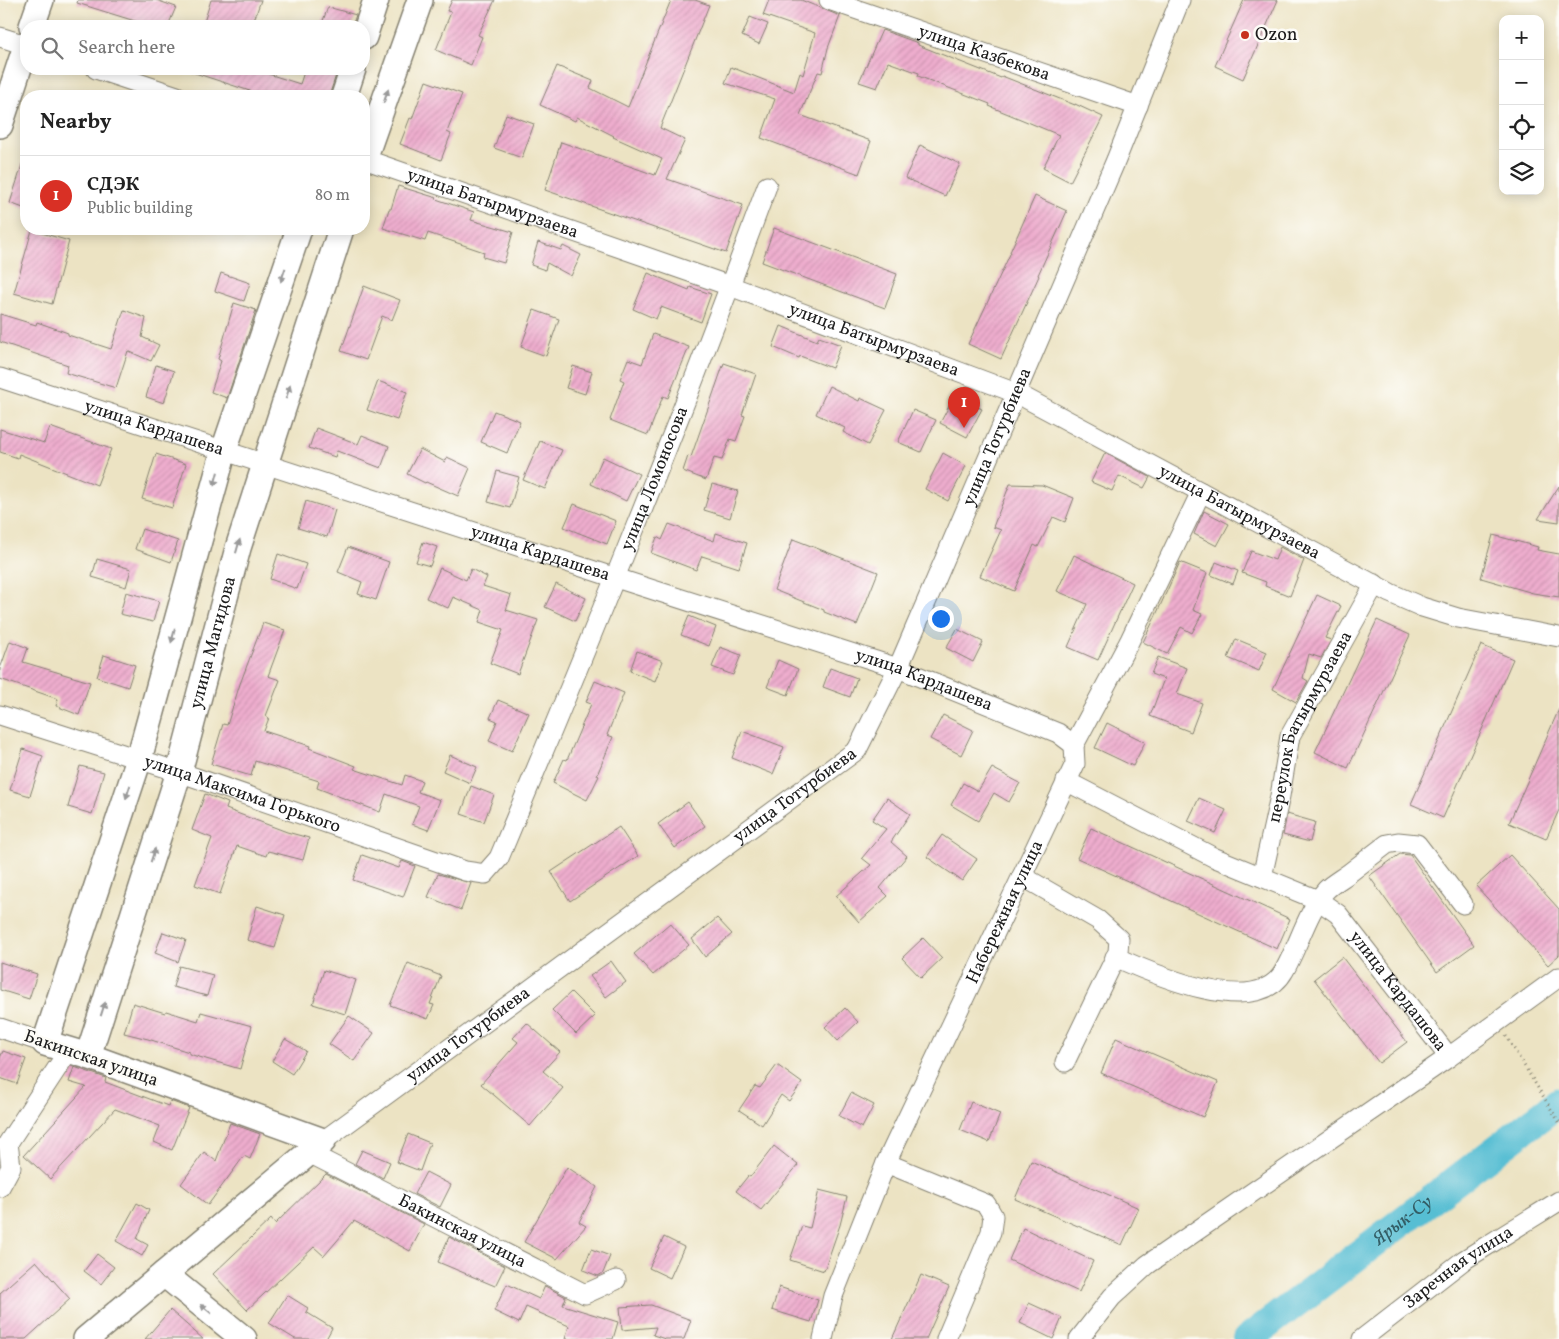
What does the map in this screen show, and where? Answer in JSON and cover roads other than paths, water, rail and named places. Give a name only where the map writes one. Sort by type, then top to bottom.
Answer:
[{"type":"main road","points":[[34,20],[41,0]]},
{"type":"main road","points":[[370,20],[376,0]]},
{"type":"main road","points":[[370,142],[420,0]]},
{"type":"main road","points":[[0,125],[20,64]]},
{"type":"main road","points":[[346,90],[351,75]]},
{"type":"main road","points":[[45,1042],[139,759],[224,450],[297,235]]},
{"type":"main road","name":"улица Магидова","points":[[79,1053],[179,772],[238,548],[339,235]]},
{"type":"main road","name":"Бакинская улица","points":[[45,1042],[79,1053],[316,1147]]},
{"type":"main road","name":"улица Тотурбиева","points":[[86,1339],[316,1147]]},
{"type":"main road","points":[[164,1274],[244,1339]]},
{"type":"street","name":"улица Казбекова","points":[[829,0],[1138,106]]},
{"type":"street","name":"улица Тотурбиева","points":[[316,1147],[857,750],[898,668],[1116,160],[1180,0]]},
{"type":"street","points":[[0,37],[20,44]]},
{"type":"street","points":[[114,75],[159,90]]},
{"type":"street","name":"улица Батырмурзаева","points":[[370,161],[730,286],[1016,393],[1375,584],[1422,607],[1458,618],[1559,637]]},
{"type":"street","name":"улица Ломоносова","points":[[485,874],[499,858],[616,578],[767,186]]},
{"type":"street","name":"улица Кардашева","points":[[0,378],[898,668],[1058,733],[1074,745]]},
{"type":"street","name":"Набережная улица","points":[[823,1339],[833,1296],[886,1163],[1075,764],[1074,745],[1129,642],[1201,492]]},
{"type":"street","name":"переулок Батырмурзаева","points":[[1262,877],[1280,796],[1290,736],[1375,584]]},
{"type":"street","name":"улица Максима Горького","points":[[0,715],[179,772],[465,871],[485,874]]},
{"type":"street","name":"улица Кардашова","points":[[1066,781],[1213,857],[1318,900],[1338,914],[1449,1057],[1146,1265],[1112,1297],[1079,1339]]},
{"type":"street","points":[[1115,957],[1145,970],[1215,992],[1232,994],[1256,991],[1273,983],[1283,973],[1318,900],[1327,889],[1387,844],[1398,842],[1417,844],[1463,904]]},
{"type":"street","points":[[1022,876],[1098,920],[1119,939],[1120,947],[1065,1062]]},
{"type":"street","points":[[1449,1057],[1559,977]]},
{"type":"street","name":"Бакинская улица","points":[[0,1028],[45,1042]]},
{"type":"street","name":"улица Магидова","points":[[0,1187],[11,1167],[8,1143],[79,1053]]},
{"type":"street","name":"Бакинская улица","points":[[316,1147],[584,1294],[616,1280]]},
{"type":"street","points":[[886,1163],[986,1204],[994,1216],[991,1232],[946,1339]]},
{"type":"street","name":"Заречная улица","points":[[1362,1339],[1464,1260],[1559,1202]]},
{"type":"waterway","name":"Ярык-Су","points":[[1248,1339],[1559,1102]]},
{"type":"place","name":"Ozon","points":[[1245,35]]},
{"type":"place","name":"СДЭК","points":[[964,428]]}]
